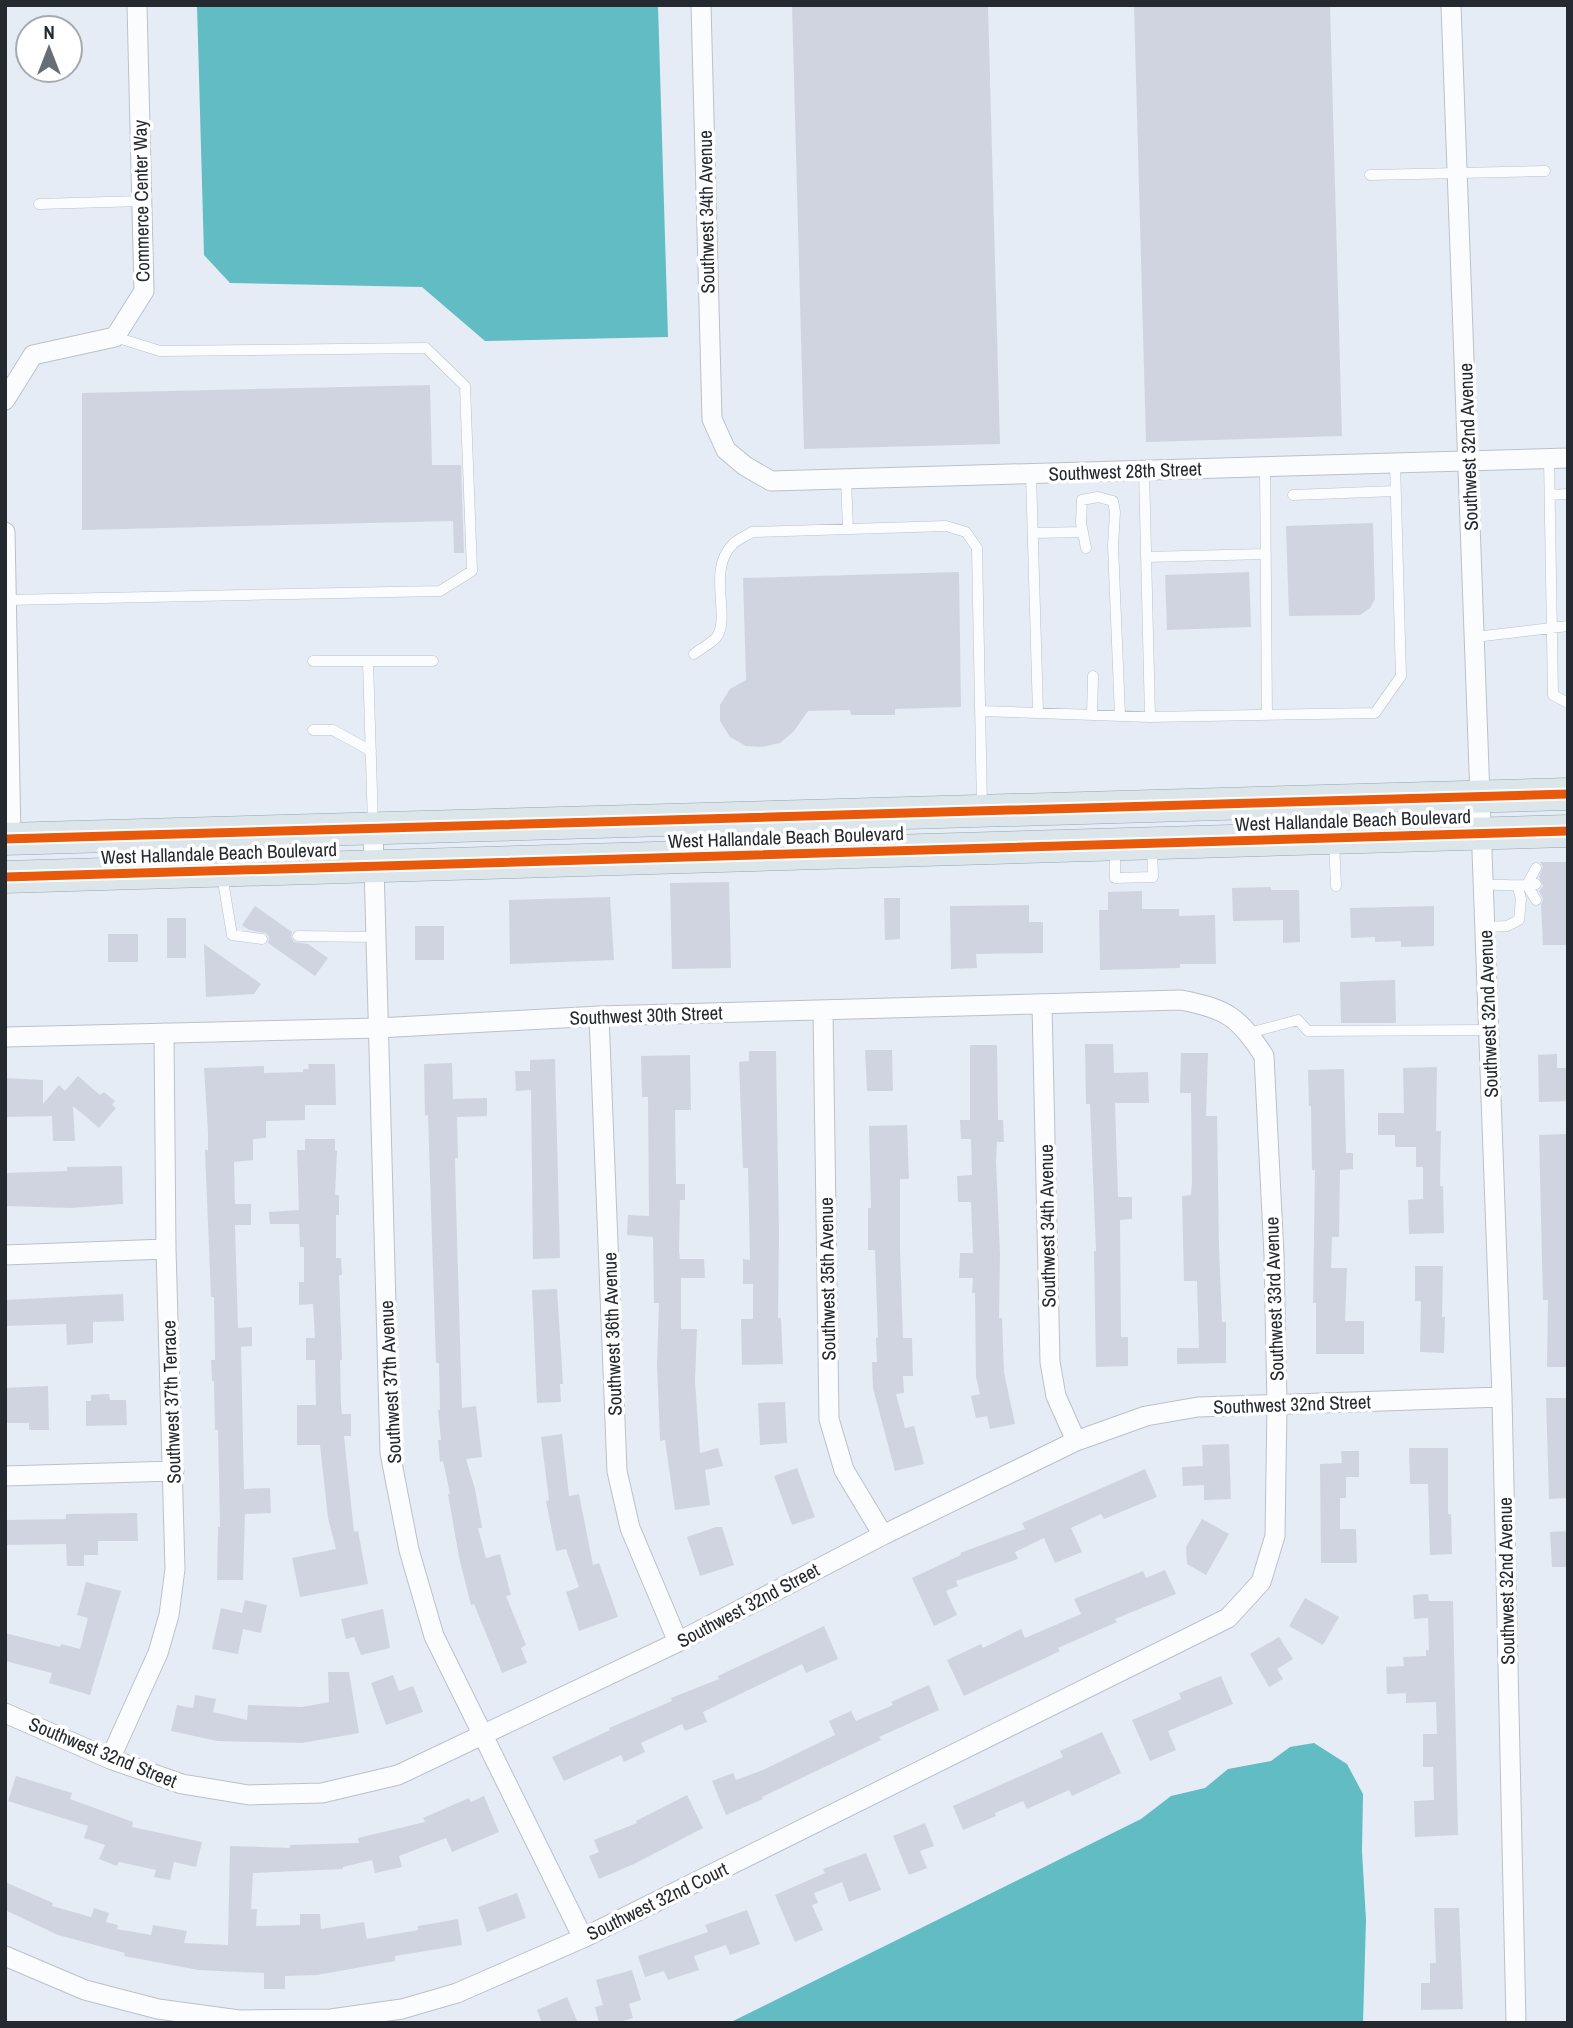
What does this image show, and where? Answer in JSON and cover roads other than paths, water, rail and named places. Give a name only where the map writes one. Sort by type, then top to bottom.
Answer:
[{"type":"main road","name":"West Hallandale Beach Boulevard","points":[[7,841],[1568,794]]},
{"type":"main road","points":[[986,848],[1021,827],[1149,824],[1188,806]]},
{"type":"main road","points":[[767,855],[803,839],[934,835],[982,811]]},
{"type":"main road","name":"West Hallandale Beach Boulevard","points":[[5,877],[1568,831]]},
{"type":"street","name":"Commerce Center Way","points":[[115,337],[144,291],[137,5]]},
{"type":"street","name":"Southwest 34th Avenue","points":[[701,5],[712,419]]},
{"type":"street","name":"Southwest 32nd Avenue","points":[[1451,5],[1502,1397],[1516,2023]]},
{"type":"street","points":[[5,400],[33,355],[115,337]]},
{"type":"street","name":"Southwest 28th Street","points":[[712,419],[726,450],[745,466],[771,481],[1558,459]]},
{"type":"street","points":[[5,532],[7,841]]},
{"type":"street","name":"Southwest 37th Avenue","points":[[373,829],[390,1453],[409,1550],[434,1636],[583,1938]]},
{"type":"street","name":"Southwest 30th Street","points":[[5,1037],[378,1028],[599,1016],[1181,1000],[1227,1013],[1249,1032],[1264,1056]]},
{"type":"street","name":"Southwest 34th Avenue","points":[[1042,1005],[1050,1362],[1056,1396],[1076,1441]]},
{"type":"street","name":"Southwest 35th Avenue","points":[[823,1011],[829,1419],[844,1470],[883,1535]]},
{"type":"street","name":"Southwest 36th Avenue","points":[[599,1016],[617,1471],[630,1528],[678,1642]]},
{"type":"street","name":"Southwest 37th Terrace","points":[[110,1759],[158,1653],[169,1615],[176,1569],[166,1249],[164,1032]]},
{"type":"street","name":"Southwest 33rd Avenue","points":[[1261,1582],[1275,1536],[1277,1405],[1274,1255],[1264,1056]]},
{"type":"street","points":[[5,1255],[166,1249]]},
{"type":"street","name":"Southwest 32nd Street","points":[[5,1713],[110,1759],[182,1784],[249,1795],[322,1793],[398,1775],[678,1642],[883,1535],[1076,1441],[1146,1416],[1198,1407],[1502,1397]]},
{"type":"street","points":[[5,1476],[174,1471]]},
{"type":"street","name":"Southwest 32nd Court","points":[[5,1956],[85,1990],[158,2009],[239,2020],[331,2019],[401,2009],[457,1993],[583,1938],[1228,1618],[1261,1582]]},
{"type":"lane","points":[[1370,175],[1545,171]]},
{"type":"lane","points":[[39,204],[142,201]]},
{"type":"lane","points":[[7,600],[440,591],[472,572],[465,386],[426,348],[160,351],[115,337]]},
{"type":"lane","points":[[1558,459],[1549,495],[1553,695],[1568,703]]},
{"type":"lane","points":[[981,711],[1150,717],[1374,713],[1401,676],[1395,463]]},
{"type":"lane","points":[[1265,467],[1267,715]]},
{"type":"lane","points":[[1144,471],[1150,717]]},
{"type":"lane","points":[[1031,474],[1038,713]]},
{"type":"lane","points":[[846,480],[848,529]]},
{"type":"lane","points":[[1293,495],[1395,491]]},
{"type":"lane","points":[[1549,495],[1568,494]]},
{"type":"lane","points":[[1086,548],[1081,523],[1082,500],[1097,497],[1113,501],[1120,716]]},
{"type":"lane","points":[[694,654],[716,637],[721,625],[719,585],[724,558],[733,544],[752,532],[946,526],[966,532],[977,548],[982,811]]},
{"type":"lane","points":[[1033,533],[1083,532]]},
{"type":"lane","points":[[1146,557],[1266,554]]},
{"type":"lane","points":[[1475,637],[1568,626]]},
{"type":"lane","points":[[313,661],[433,661]]},
{"type":"lane","points":[[368,662],[373,829]]},
{"type":"lane","points":[[1092,715],[1093,676]]},
{"type":"lane","points":[[313,730],[333,730],[371,751]]},
{"type":"lane","points":[[1334,838],[1336,886]]},
{"type":"lane","points":[[1485,927],[1507,926],[1519,920],[1521,900],[1536,868]]},
{"type":"lane","points":[[221,871],[232,935],[262,939]]},
{"type":"lane","points":[[1483,885],[1527,885]]},
{"type":"lane","points":[[1527,885],[1536,900]]},
{"type":"lane","points":[[298,936],[375,937]]},
{"type":"lane","points":[[1249,1032],[1298,1020],[1308,1031],[1489,1030]]},
{"type":"water","points":[[197,5],[658,5],[668,337],[485,341],[422,287],[230,283],[204,255]]},
{"type":"water","points":[[1314,1743],[1347,1764],[1363,1794],[1362,1851],[1366,1920],[1363,2023],[729,2023],[1141,1819],[1171,1796],[1205,1788],[1228,1769],[1271,1761],[1290,1747]]}]
